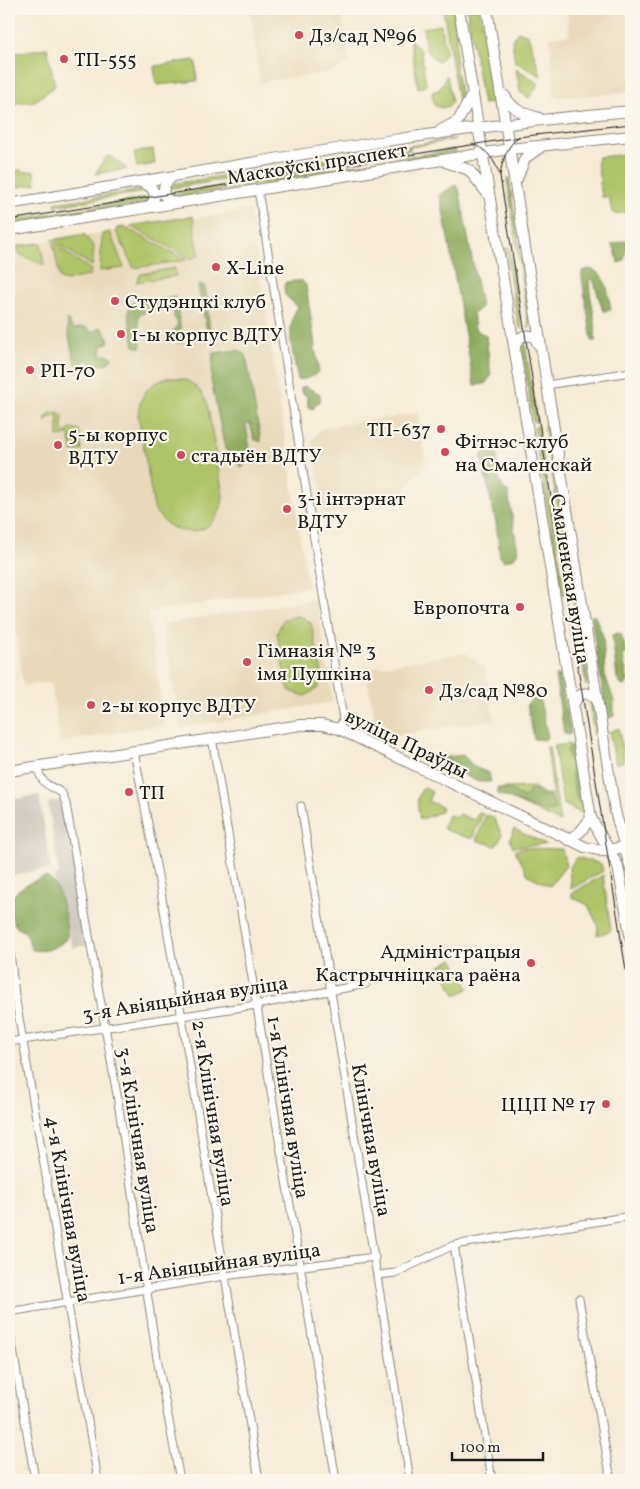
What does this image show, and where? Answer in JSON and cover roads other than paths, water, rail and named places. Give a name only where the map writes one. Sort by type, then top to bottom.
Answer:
[{"type":"main road","name":"Смаленская вуліца","points":[[459,9],[477,128],[574,704],[591,818],[618,866],[631,940]]},
{"type":"main road","name":"Смаленская вуліца","points":[[487,9],[510,148],[539,346],[615,812],[628,847],[631,870]]},
{"type":"main road","points":[[501,90],[514,109],[541,119]]},
{"type":"main road","points":[[431,135],[458,121],[472,95]]},
{"type":"main road","name":"Маскоўскі праспект","points":[[9,204],[477,128],[541,119],[631,111]]},
{"type":"main road","name":"Маскоўскі праспект","points":[[9,230],[510,148],[631,136]]},
{"type":"main road","points":[[516,188],[520,167],[525,158],[534,150],[549,144]]},
{"type":"main road","points":[[437,161],[451,162],[469,170],[489,196]]},
{"type":"main road","points":[[175,177],[167,181],[163,193],[168,200],[179,202]]},
{"type":"main road","points":[[141,183],[149,185],[155,194],[153,203],[145,208]]},
{"type":"main road","points":[[511,325],[517,331],[526,332],[536,322]]},
{"type":"main road","points":[[515,348],[518,339],[527,335],[534,337],[539,346]]},
{"type":"main road","points":[[570,682],[577,688],[583,689],[589,687],[594,679]]},
{"type":"main road","points":[[574,704],[576,698],[584,693],[590,694],[598,700]]},
{"type":"main road","name":"вуліца Праўды","points":[[9,771],[300,725],[322,725],[339,729],[568,840],[591,849],[610,850],[628,847]]},
{"type":"main road","points":[[568,840],[580,832],[591,818]]},
{"type":"street","points":[[258,190],[342,719],[339,729]]},
{"type":"street","points":[[546,385],[631,372]]},
{"type":"street","name":"1-я Клінічная вуліца","points":[[212,738],[336,1480]]},
{"type":"street","name":"2-я Клінічная вуліца","points":[[134,751],[160,886],[259,1480]]},
{"type":"street","name":"3-я Клінічная вуліца","points":[[37,767],[41,780],[62,794],[66,804],[180,1480]]},
{"type":"street","name":"Клінічная вуліца","points":[[301,806],[410,1480]]},
{"type":"street","name":"4-я Клінічная вуліца","points":[[9,944],[23,1040],[98,1480]]},
{"type":"street","name":"3-я Авіяцыйная вуліца","points":[[9,1042],[256,1005],[366,984]]},
{"type":"street","points":[[378,1276],[395,1273],[454,1245],[631,1216]]},
{"type":"street","points":[[454,1245],[492,1480]]},
{"type":"street","name":"1-я Авіяцыйная вуліца","points":[[9,1312],[224,1276],[375,1256]]},
{"type":"street","points":[[579,1299],[611,1480]]},
{"type":"street","points":[[9,1326],[35,1480]]},
{"type":"tram line","points":[[9,220],[526,136],[631,124]]},
{"type":"tram line","points":[[500,175],[506,154],[511,144],[519,136]]},
{"type":"tram line","points":[[472,144],[487,152],[496,165],[500,176],[631,1002]]},
{"type":"place","name":"Дз/сад №96","points":[[299,35]]},
{"type":"place","name":"ТП-555","points":[[64,59]]},
{"type":"place","name":"X-Line","points":[[216,267]]},
{"type":"place","name":"Студэнцкі клуб","points":[[115,301]]},
{"type":"place","name":"1-ы корпус ВДТУ","points":[[121,334]]},
{"type":"place","name":"РП-70","points":[[30,370]]},
{"type":"place","name":"ТП-637","points":[[441,429]]},
{"type":"place","name":"5-ы корпус ВДТУ","points":[[58,445]]},
{"type":"place","name":"Фітнэс-клуб на Смаленскай","points":[[445,452]]},
{"type":"place","name":"стадыён ВДТУ","points":[[181,455]]},
{"type":"place","name":"3-і інтэрнат ВДТУ","points":[[287,509]]},
{"type":"place","name":"Европочта","points":[[520,607]]},
{"type":"place","name":"Гімназія № 3 імя Пушкіна","points":[[247,662]]},
{"type":"place","name":"Дз/сад №80","points":[[429,690]]},
{"type":"place","name":"2-ы корпус ВДТУ","points":[[91,705]]},
{"type":"place","name":"ТП","points":[[129,792]]},
{"type":"place","name":"Адміністрацыя Кастрычніцкага раёна","points":[[531,963]]},
{"type":"place","name":"ЦЦП № 17","points":[[606,1104]]}]
